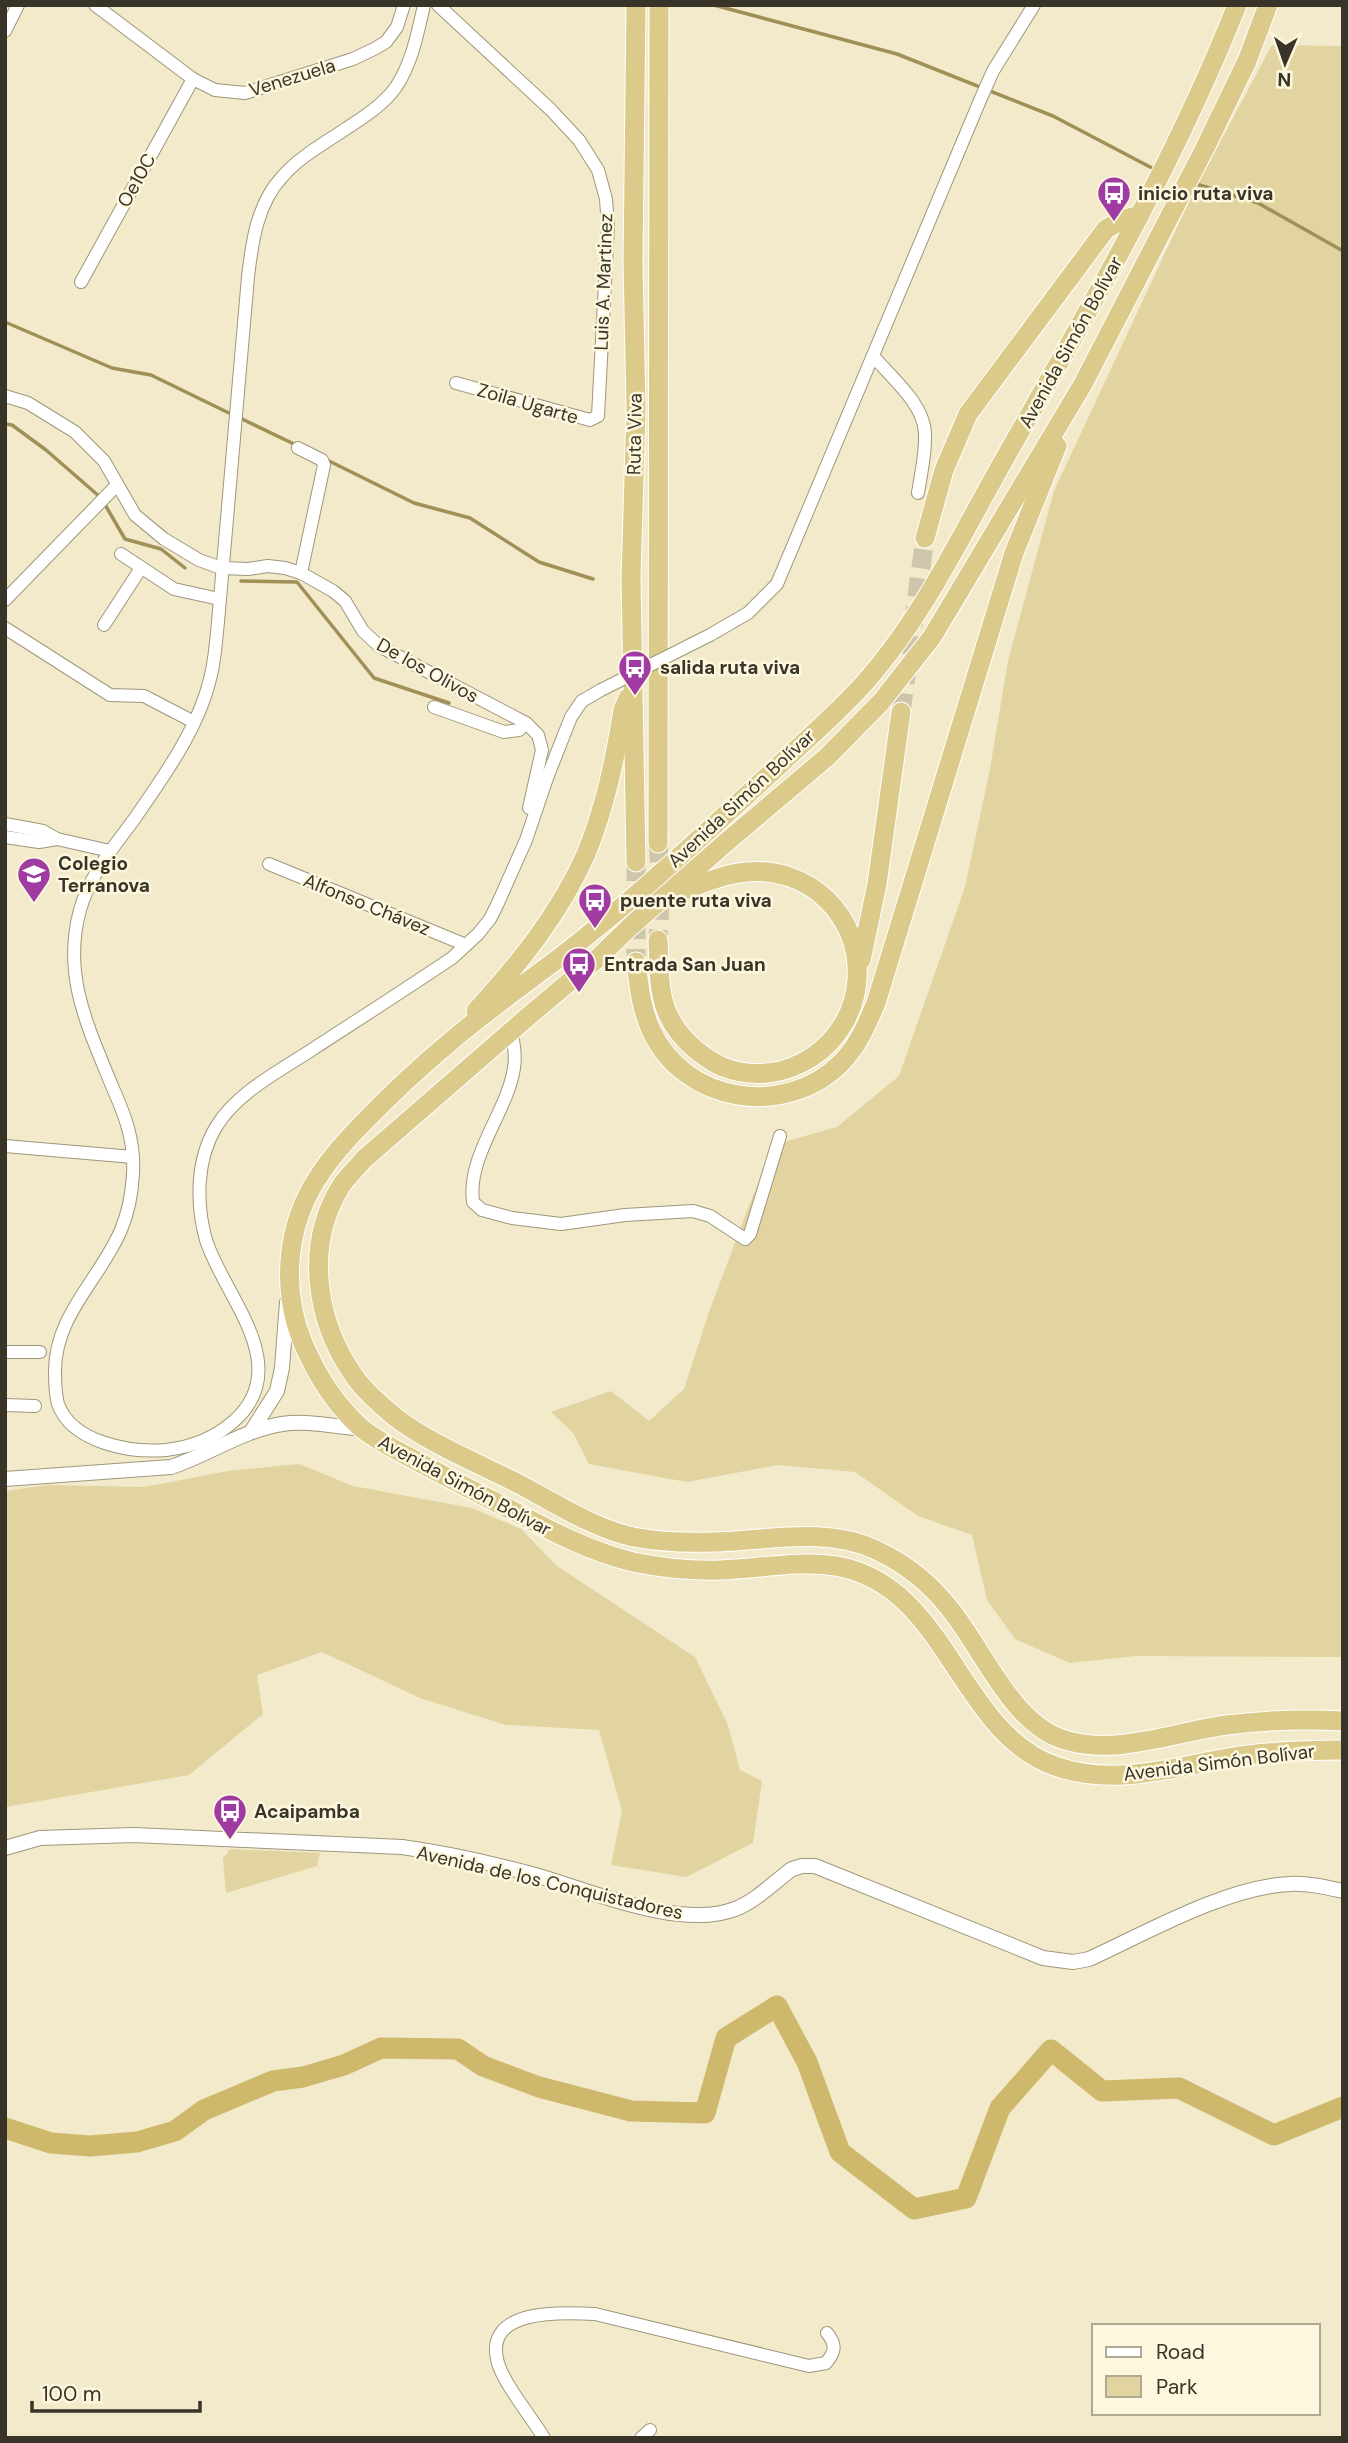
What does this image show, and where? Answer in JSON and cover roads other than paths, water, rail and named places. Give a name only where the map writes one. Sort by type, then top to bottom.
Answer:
[{"type":"highway","name":"Ruta Viva","points":[[636,5],[633,262],[636,409],[631,577],[636,862]]},
{"type":"highway","name":"Ruta Viva","points":[[658,843],[659,5]]},
{"type":"highway","name":"Avenida Simón Bolívar","points":[[1237,5],[1189,120],[1140,215],[1091,307],[903,634],[859,690],[708,832],[595,930],[452,1040],[391,1094],[337,1150],[307,1194],[293,1237],[288,1290],[295,1325],[313,1366],[334,1398],[363,1429],[432,1469],[557,1534],[622,1559],[669,1569],[718,1570],[800,1564],[838,1566],[877,1579],[907,1601],[996,1723],[1030,1755],[1061,1769],[1100,1775],[1139,1774],[1240,1756],[1306,1750],[1343,1750]]},
{"type":"highway","name":"Avenida Simón Bolívar","points":[[1268,5],[1247,61],[1231,94],[1083,384],[932,637],[881,702],[827,757],[663,898],[600,957],[363,1160],[341,1185],[322,1229],[318,1259],[319,1286],[338,1348],[353,1375],[373,1398],[399,1419],[441,1444],[586,1519],[628,1536],[670,1543],[786,1536],[827,1537],[866,1545],[902,1562],[951,1609],[1004,1690],[1025,1715],[1057,1738],[1094,1746],[1147,1740],[1227,1725],[1306,1719],[1343,1721]]},
{"type":"highway","points":[[925,538],[944,470],[968,414],[1106,229],[1122,220],[1140,215]]},
{"type":"highway","points":[[636,962],[641,1003],[657,1041],[681,1069],[719,1092],[751,1098],[786,1093],[824,1077],[841,1062],[862,1036],[876,1003],[1014,553],[1083,384]]},
{"type":"highway","points":[[452,1040],[535,940],[571,886],[601,811],[614,764],[623,710],[635,688]]},
{"type":"highway","points":[[658,940],[660,989],[666,1014],[683,1039],[703,1056],[740,1074],[780,1072],[811,1060],[836,1035],[850,1009],[877,884],[901,712]]},
{"type":"highway","points":[[663,898],[736,873],[777,872],[793,877],[826,897],[842,919],[853,940],[857,979]]},
{"type":"street","points":[[5,31],[18,5]]},
{"type":"street","name":"Venezuela","points":[[95,5],[193,79],[215,90],[245,93],[353,59],[386,42],[397,27],[404,5]]},
{"type":"street","points":[[363,1429],[304,1423],[281,1424],[172,1449],[134,1450],[99,1440],[83,1432],[68,1420],[59,1407],[55,1389],[55,1367],[59,1334],[121,1231],[131,1196],[133,1157],[128,1124],[80,1001],[72,957],[81,906],[92,879],[151,793],[194,722],[211,678],[248,277],[261,212],[282,176],[301,159],[363,117],[396,87],[416,40],[424,5]]},
{"type":"street","name":"Luis A. Martinez","points":[[438,5],[550,109],[579,141],[598,170],[606,199],[608,226],[598,416]]},
{"type":"street","points":[[5,1479],[172,1467],[223,1439],[243,1412],[252,1398],[258,1364],[251,1331],[214,1260],[202,1222],[199,1182],[203,1160],[215,1127],[229,1110],[259,1084],[432,971],[466,945],[490,919],[526,840],[571,717],[582,701],[748,613],[776,584],[993,71],[1034,5]]},
{"type":"street","name":"Oe10C","points":[[81,282],[193,79]]},
{"type":"street","points":[[873,356],[917,408],[924,423],[926,435],[918,493]]},
{"type":"street","name":"Zoila Ugarte","points":[[456,383],[590,420],[598,416]]},
{"type":"street","name":"De los Olivos","points":[[5,396],[28,403],[75,432],[104,461],[112,490],[144,524],[199,560],[221,568],[248,569],[268,566],[301,573],[345,601],[363,631],[379,646],[526,723]]},
{"type":"street","points":[[298,448],[324,462],[301,573]]},
{"type":"street","points":[[5,600],[112,490]]},
{"type":"street","points":[[121,554],[174,589],[219,599]]},
{"type":"street","points":[[104,625],[141,568]]},
{"type":"street","points":[[5,628],[110,695],[144,696],[194,722]]},
{"type":"street","points":[[434,707],[504,732],[519,730],[526,723],[538,735],[542,750],[527,817],[526,840]]},
{"type":"street","points":[[5,824],[43,831],[57,839],[110,851]]},
{"type":"street","points":[[5,837],[43,842],[57,839]]},
{"type":"street","name":"Alfonso Chávez","points":[[269,864],[466,945]]},
{"type":"street","points":[[511,1031],[515,1049],[513,1074],[478,1162],[472,1191],[473,1202],[482,1210],[512,1218],[561,1224],[625,1215],[693,1211],[710,1216],[745,1239],[750,1234],[780,1136]]},
{"type":"street","points":[[5,1146],[133,1157]]},
{"type":"street","points":[[251,1432],[277,1391],[282,1368],[288,1290]]},
{"type":"street","points":[[5,1352],[40,1352]]},
{"type":"street","points":[[5,1405],[35,1406]]},
{"type":"street","name":"Avenida de los Conquistadores","points":[[5,1848],[40,1838],[134,1835],[402,1847],[443,1853],[530,1874],[648,1909],[695,1916],[736,1909],[792,1869],[815,1866],[1043,1958],[1073,1962],[1089,1959],[1218,1901],[1254,1888],[1305,1884],[1343,1891]]},
{"type":"street","points":[[544,2438],[498,2364],[495,2347],[498,2336],[505,2328],[535,2315],[560,2312],[595,2314],[809,2365],[826,2363],[834,2353],[834,2342],[827,2333]]},
{"type":"waterway","points":[[714,5],[897,54],[1053,116],[1152,168]]},
{"type":"waterway","points":[[1196,184],[1258,203],[1343,251]]},
{"type":"waterway","points":[[5,322],[112,368],[151,375],[233,415]]},
{"type":"waterway","points":[[240,418],[296,445]]},
{"type":"waterway","points":[[5,424],[12,425],[46,450],[100,497]]},
{"type":"waterway","points":[[325,459],[414,503],[470,518],[539,562],[593,579]]},
{"type":"waterway","points":[[104,503],[125,539],[161,549],[185,568]]},
{"type":"waterway","points":[[241,581],[297,582],[374,678],[449,703]]},
{"type":"waterway","points":[[5,2128],[51,2143],[90,2146],[137,2142],[175,2131],[204,2110],[273,2081],[303,2077],[344,2065],[381,2048],[458,2049],[483,2066],[539,2087],[631,2111],[705,2113],[726,2038],[777,2006],[807,2062],[840,2152],[914,2209],[966,2198],[1000,2108],[1051,2050],[1102,2091],[1179,2088],[1274,2135],[1343,2107]]},
{"type":"tunnel","points":[[901,712],[925,538]]},
{"type":"tunnel","points":[[658,843],[661,880],[658,940]]},
{"type":"tunnel","points":[[636,862],[636,962]]},
{"type":"place","name":"inicio ruta viva","points":[[1114,223]]},
{"type":"place","name":"salida ruta viva","points":[[635,697]]},
{"type":"place","name":"Colegio Terranova","points":[[34,904]]},
{"type":"place","name":"puente ruta viva","points":[[595,930]]},
{"type":"place","name":"Entrada San Juan","points":[[579,994]]},
{"type":"place","name":"Acaipamba","points":[[230,1841]]}]
